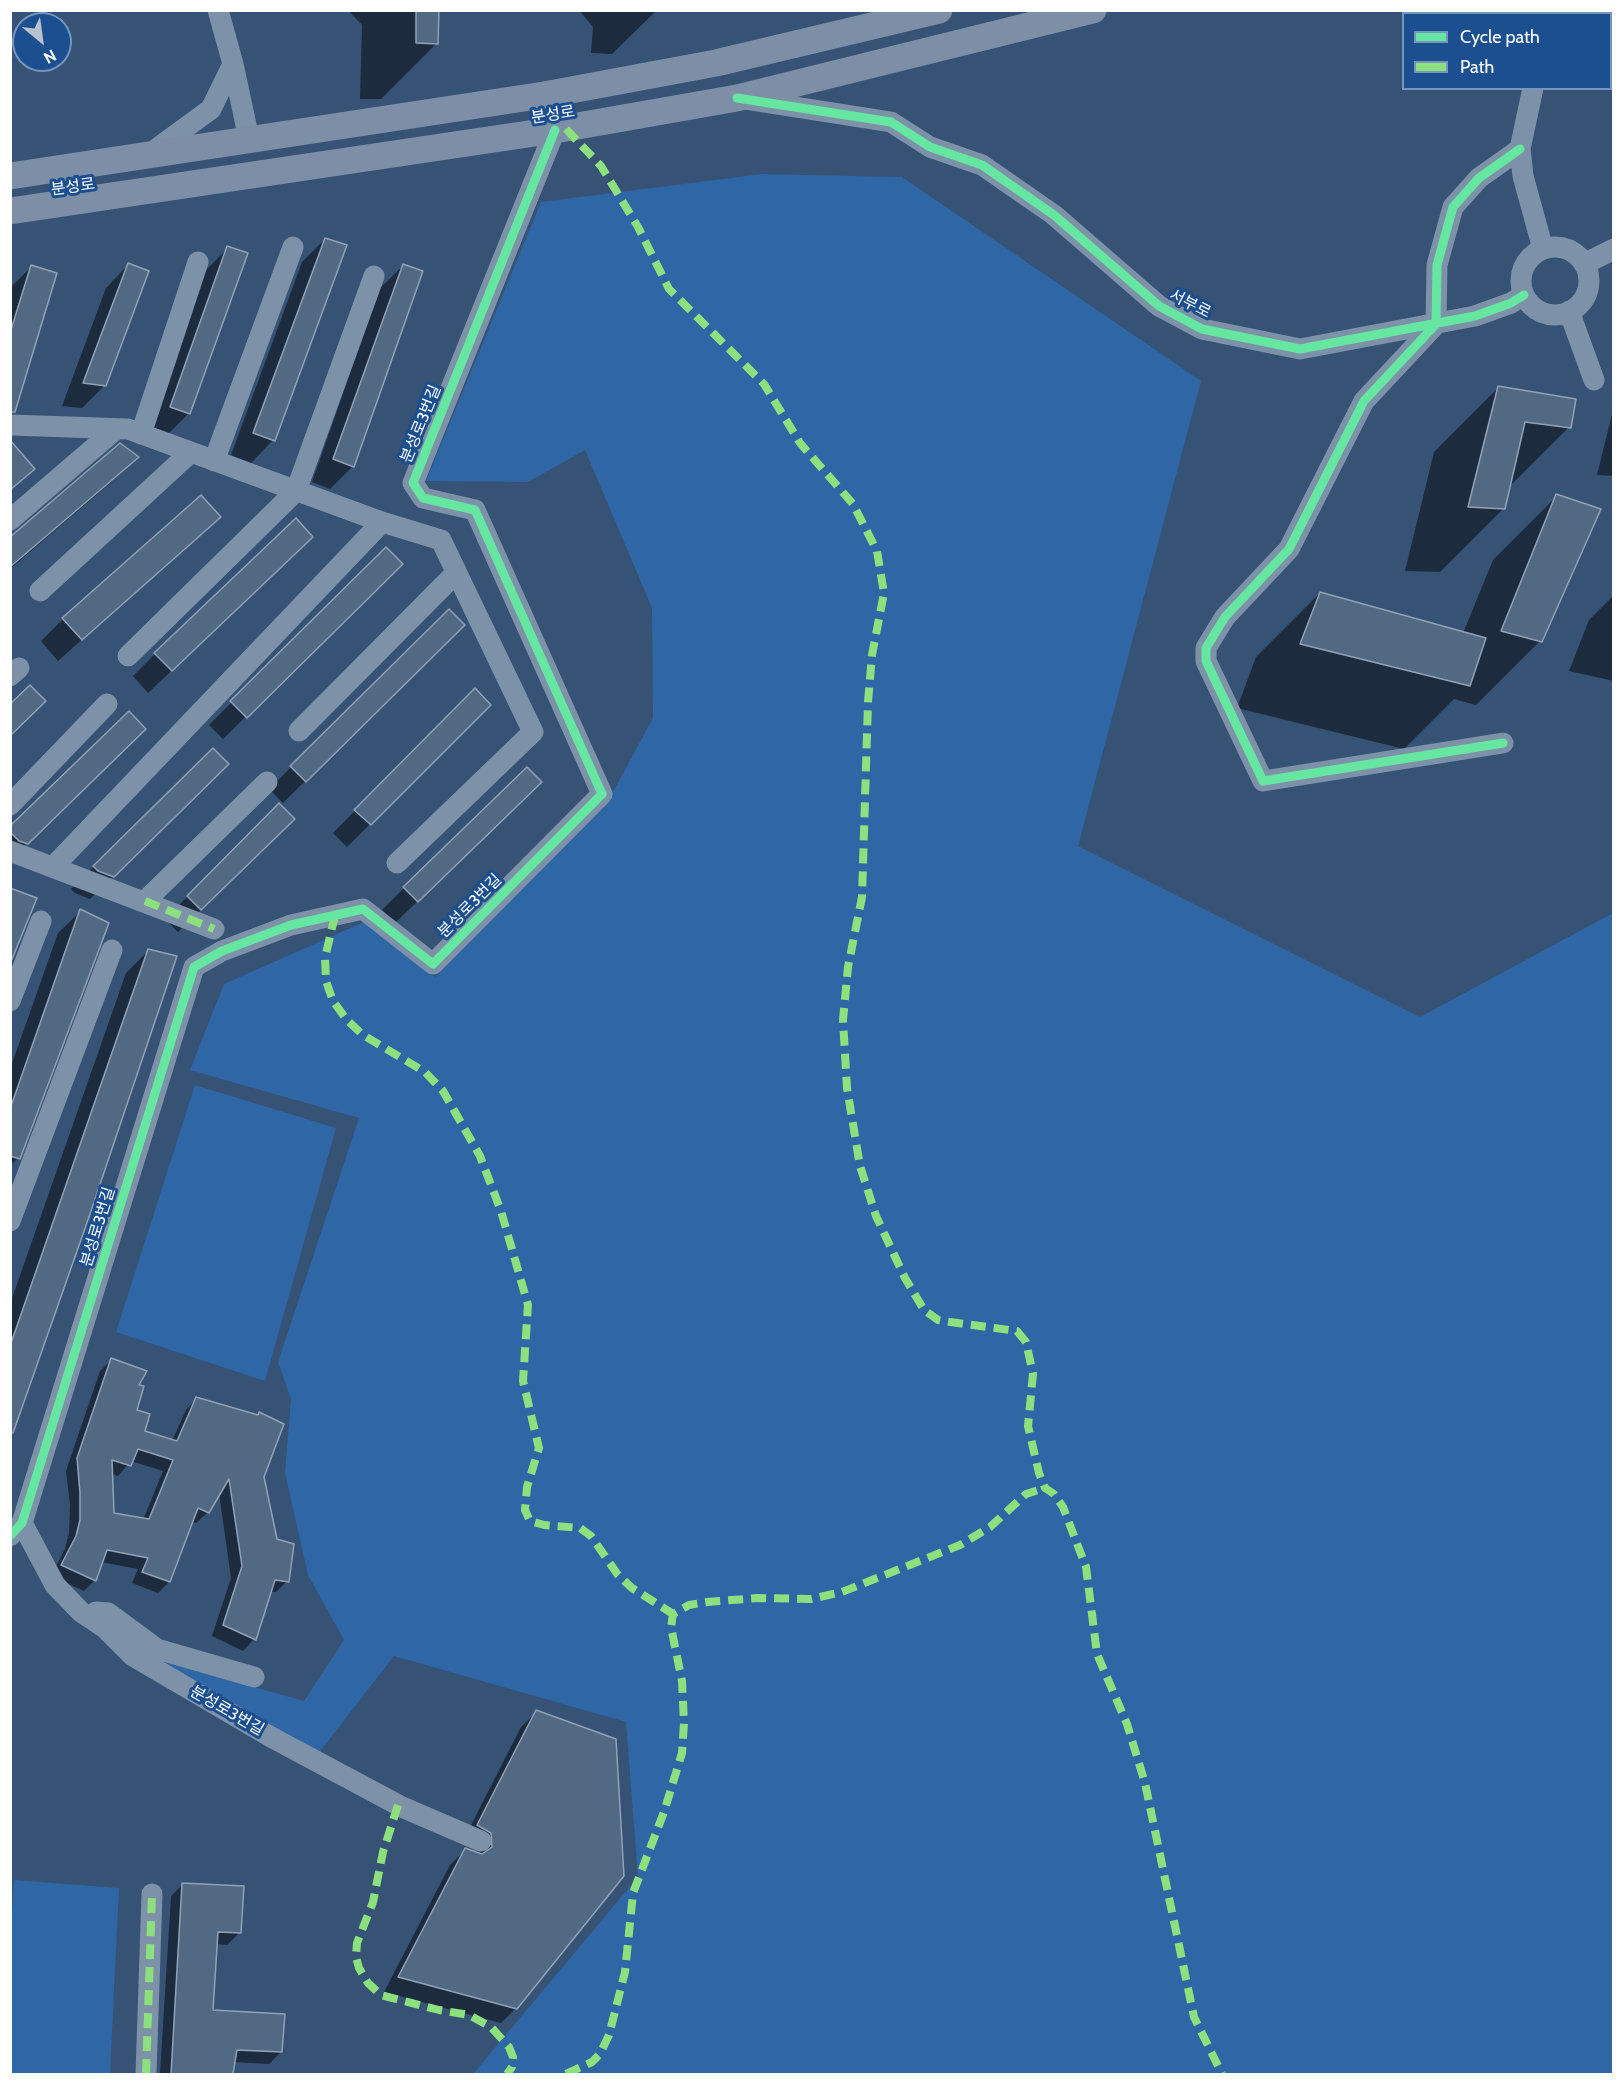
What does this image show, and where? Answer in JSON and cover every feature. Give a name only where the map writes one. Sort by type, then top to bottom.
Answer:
[{"type":"main road","name":"분성로","points":[[10,176],[567,91],[716,63],[939,10]]},
{"type":"main road","name":"분성로","points":[[10,211],[555,130],[737,98],[1093,10]]},
{"type":"street","points":[[218,10],[233,64],[249,139]]},
{"type":"street","points":[[149,155],[211,109],[233,64]]},
{"type":"street","points":[[1533,90],[1520,148],[1522,176],[1543,249]]},
{"type":"street","name":"서부로","points":[[737,98],[891,122],[930,147],[982,165],[1054,215],[1160,306],[1202,330],[1300,349],[1475,316],[1524,296]]},
{"type":"street","name":"분성로3번길","points":[[481,1841],[402,1807],[164,1676],[133,1656],[105,1628],[81,1612],[55,1584],[16,1529],[194,967],[222,951],[291,925],[363,909],[434,964],[602,794],[475,510],[423,498],[413,483],[555,130]]},
{"type":"street","points":[[1503,743],[1263,781],[1206,661],[1206,648],[1225,617],[1289,549],[1364,401],[1436,324],[1437,265],[1452,207],[1479,178],[1520,148]]},
{"type":"street","points":[[214,461],[293,248]]},
{"type":"street","points":[[1565,248],[1575,253],[1584,264],[1589,282],[1587,293],[1581,303],[1569,311],[1550,315],[1540,311],[1524,296],[1521,284],[1526,263],[1533,254],[1543,249],[1565,248]]},
{"type":"street","points":[[1584,264],[1614,249]]},
{"type":"street","points":[[141,434],[198,262]]},
{"type":"street","points":[[128,656],[296,491],[374,276]]},
{"type":"street","points":[[1569,311],[1594,380]]},
{"type":"street","points":[[10,425],[128,429],[382,522],[441,540],[533,732],[397,863]]},
{"type":"street","points":[[10,520],[116,429]]},
{"type":"street","points":[[40,591],[190,452]]},
{"type":"street","points":[[53,867],[382,522]]},
{"type":"street","points":[[299,731],[456,573]]},
{"type":"street","points":[[10,805],[107,704]]},
{"type":"street","points":[[145,902],[267,782]]},
{"type":"street","points":[[10,851],[214,929]]},
{"type":"street","points":[[10,1001],[41,921]]},
{"type":"street","points":[[10,1221],[16,1188],[112,950]]},
{"type":"street","points":[[81,1612],[108,1613],[157,1649],[254,1677]]},
{"type":"street","points":[[146,2074],[152,1894]]},
{"type":"shaded area","points":[[762,174],[902,177],[1201,381],[1078,846],[1420,1017],[1613,913],[1613,2074],[473,2074],[638,1877],[626,1722],[394,1656],[318,1754],[147,1657],[304,1701],[344,1640],[308,1575],[285,1473],[291,1399],[278,1362],[359,1118],[190,1070],[224,984],[364,922],[435,977],[614,790],[653,718],[652,608],[585,450],[528,482],[426,481],[541,202]]},
{"type":"shaded area","points":[[195,1085],[336,1128],[265,1381],[116,1332]]},
{"type":"shaded area","points":[[14,1880],[119,1888],[110,2074],[11,2074],[10,1940]]},
{"type":"building","points":[[416,10],[439,10],[438,44],[416,43]]},
{"type":"building","points":[[325,238],[347,245],[275,441],[253,433]]},
{"type":"building","points":[[227,246],[248,253],[190,414],[170,407]]},
{"type":"building","points":[[128,263],[149,271],[106,386],[83,383]]},
{"type":"building","points":[[403,264],[423,271],[354,467],[333,459]]},
{"type":"building","points":[[31,265],[57,273],[15,412],[10,412],[10,333]]},
{"type":"building","points":[[1498,386],[1576,399],[1571,428],[1525,422],[1505,509],[1468,507]]},
{"type":"building","points":[[10,440],[35,469],[10,490]]},
{"type":"building","points":[[120,443],[139,457],[10,567],[10,537]]},
{"type":"building","points":[[1556,494],[1601,509],[1542,642],[1501,631]]},
{"type":"building","points":[[201,495],[221,517],[82,640],[62,618]]},
{"type":"building","points":[[296,518],[313,537],[172,671],[154,653]]},
{"type":"building","points":[[386,547],[403,564],[247,718],[230,701]]},
{"type":"building","points":[[1320,592],[1486,638],[1470,686],[1300,644]]},
{"type":"building","points":[[449,609],[465,625],[306,782],[290,766]]},
{"type":"building","points":[[30,685],[46,701],[10,736],[10,704]]},
{"type":"building","points":[[475,688],[491,705],[371,825],[354,810]]},
{"type":"building","points":[[129,711],[146,729],[28,844],[19,841],[10,832],[10,826]]},
{"type":"building","points":[[213,748],[229,764],[114,877],[98,871],[93,866]]},
{"type":"building","points":[[527,767],[542,782],[418,902],[403,887]]},
{"type":"building","points":[[279,803],[295,819],[201,910],[187,896]]},
{"type":"building","points":[[10,888],[37,898],[10,964]]},
{"type":"building","points":[[80,909],[109,923],[20,1159],[10,1156],[10,1109]]},
{"type":"building","points":[[148,949],[177,956],[89,1217],[13,1433],[10,1433],[10,1346]]},
{"type":"building","points":[[111,1358],[147,1371],[139,1385],[144,1386],[137,1410],[150,1414],[145,1431],[177,1441],[196,1397],[258,1415],[259,1412],[284,1424],[264,1477],[277,1539],[294,1544],[289,1582],[275,1580],[256,1640],[223,1625],[242,1566],[229,1479],[209,1513],[198,1508],[170,1582],[142,1572],[148,1558],[107,1550],[96,1581],[61,1565],[76,1536],[80,1520],[77,1458]],"holes":[[[138,1449],[173,1460],[149,1519],[114,1513],[112,1460],[131,1466]]]},
{"type":"building","points":[[536,1710],[616,1739],[624,1876],[517,2009],[398,1977],[465,1848],[482,1854],[492,1847],[491,1833],[477,1825]]},
{"type":"building","points":[[182,1883],[244,1886],[241,1933],[218,1932],[213,2010],[285,2014],[282,2052],[237,2050],[233,2074],[171,2074]]},
{"type":"marked path","points":[[566,129],[601,166],[638,227],[669,289],[764,384],[800,443],[853,504],[877,551],[884,593],[872,655],[868,702],[862,897],[848,967],[843,1020],[847,1088],[860,1166],[876,1216],[905,1278],[924,1310],[938,1320],[1017,1331],[1026,1342],[1033,1374],[1028,1426],[1039,1473],[1045,1488],[1054,1494],[1063,1507],[1086,1567],[1097,1654],[1127,1724],[1145,1783],[1194,2017],[1222,2074]]},
{"type":"marked path","points":[[145,901],[214,929]]},
{"type":"marked path","points":[[335,915],[325,958],[326,981],[333,1001],[347,1020],[363,1035],[425,1072],[443,1091],[480,1156],[501,1211],[528,1305],[523,1381],[539,1448],[527,1487],[525,1510],[530,1521],[544,1525],[580,1528],[591,1536],[618,1575],[632,1588],[673,1614]]},
{"type":"marked path","points":[[566,2074],[592,2062],[600,2054],[609,2035],[625,1972],[633,1893],[664,1812],[682,1753],[684,1723],[682,1681],[671,1627],[673,1614],[689,1605],[707,1602],[758,1598],[811,1599],[842,1592],[960,1545],[990,1527],[1026,1494],[1045,1488]]},
{"type":"marked path","points":[[398,1805],[383,1852],[373,1902],[357,1943],[356,1957],[359,1968],[368,1983],[381,1995],[469,2015],[491,2027],[509,2047],[513,2057],[512,2067],[507,2074]]},
{"type":"marked path","points":[[146,2074],[152,1894]]},
{"type":"cycle path","points":[[737,98],[891,122],[930,147],[982,165],[1054,215],[1159,306],[1202,329],[1300,349],[1475,316],[1511,303],[1524,295]]},
{"type":"cycle path","points":[[10,1536],[22,1523],[194,967],[222,951],[291,925],[363,909],[433,964],[602,794],[475,510],[423,498],[413,483],[555,130]]},
{"type":"cycle path","points":[[1503,743],[1263,781],[1206,661],[1206,648],[1225,617],[1289,549],[1364,401],[1436,324],[1437,265],[1453,207],[1479,178],[1520,149]]}]
